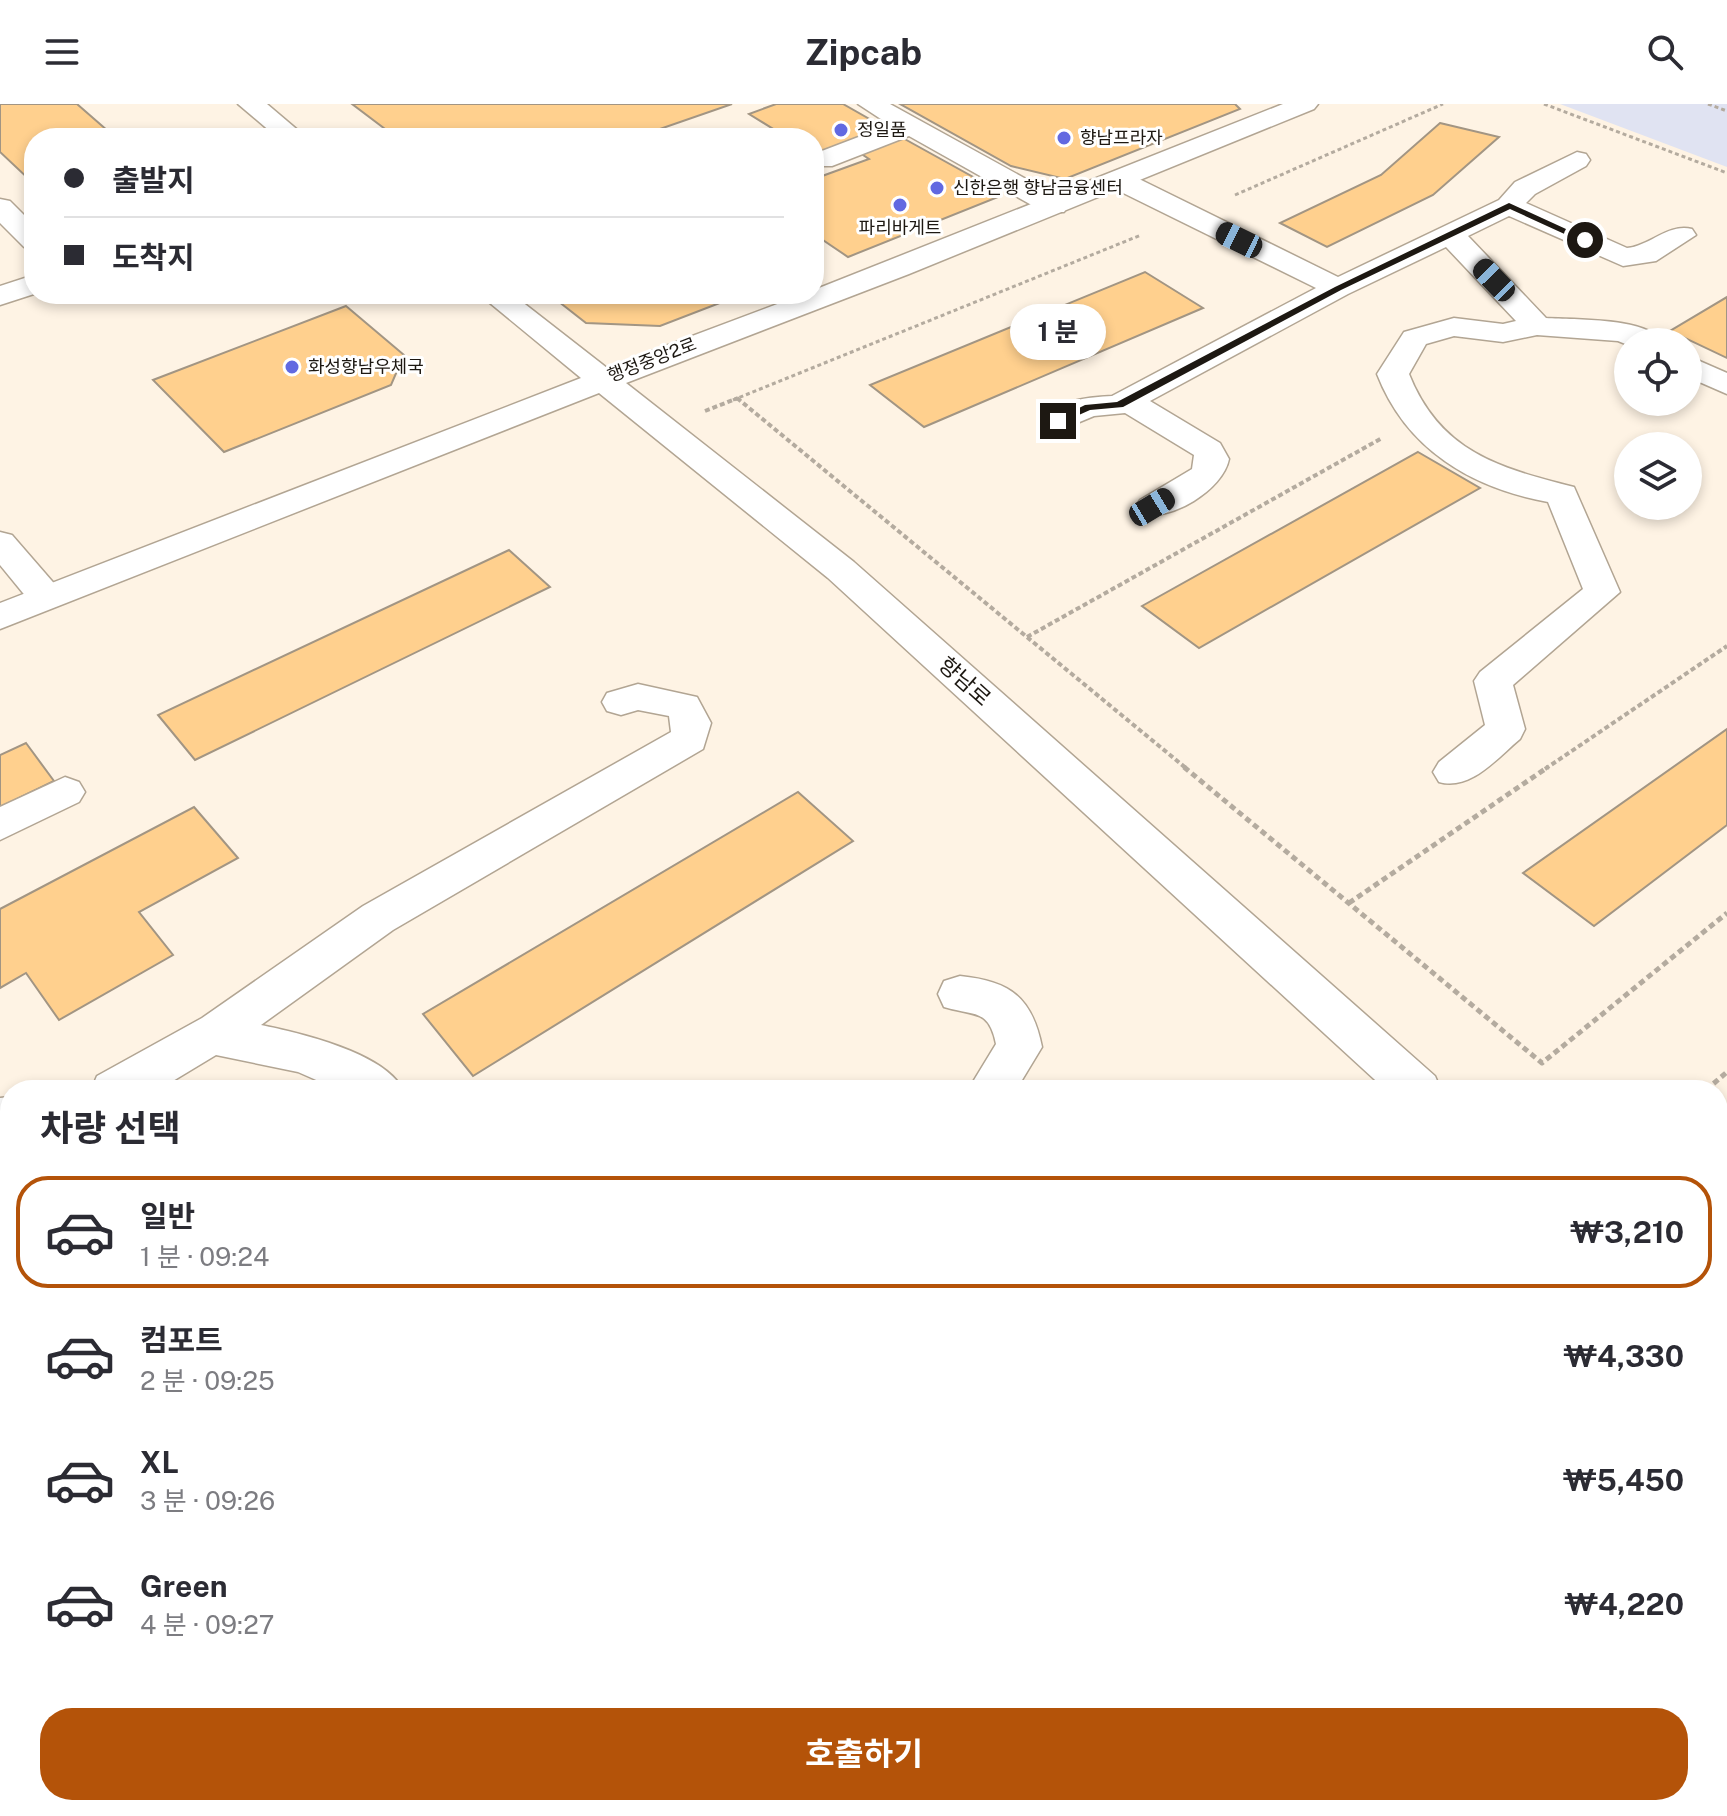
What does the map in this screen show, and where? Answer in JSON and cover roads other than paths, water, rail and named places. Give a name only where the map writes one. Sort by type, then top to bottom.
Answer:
[{"type":"street","points":[[251,104],[281,128]]},
{"type":"street","points":[[871,104],[914,133],[1054,206]]},
{"type":"street","name":"행정중앙2로","points":[[824,294],[1121,181],[1305,104]]},
{"type":"street","points":[[824,160],[914,133]]},
{"type":"street","points":[[1058,421],[1088,407],[1127,401],[1338,288],[1509,206],[1525,188],[1577,160]]},
{"type":"street","points":[[1121,181],[1338,288]]},
{"type":"street","points":[[1509,206],[1623,257],[1646,255],[1682,235]]},
{"type":"street","points":[[0,207],[24,231]]},
{"type":"street","points":[[1450,234],[1537,326]]},
{"type":"street","points":[[0,296],[24,288]]},
{"type":"street","name":"향남로","points":[[507,304],[841,570],[1407,1080]]},
{"type":"street","name":"행정중앙2로","points":[[0,617],[45,596],[799,304]]},
{"type":"street","points":[[1453,772],[1506,729],[1493,681],[1602,592],[1562,494],[1479,469],[1446,450],[1415,420],[1400,398],[1393,374],[1415,338],[1454,327],[1503,333],[1537,326],[1614,331]]},
{"type":"street","points":[[1702,372],[1727,385]]},
{"type":"street","points":[[1127,401],[1208,450],[1215,458],[1214,466],[1207,475],[1152,507]]},
{"type":"street","points":[[0,543],[45,596]]},
{"type":"street","points":[[132,1080],[212,1036],[377,919],[496,850],[560,818],[689,739],[692,723],[683,706],[638,697],[621,702]]},
{"type":"street","points":[[0,825],[65,792]]},
{"type":"street","points":[[960,994],[980,995],[1000,1004],[1015,1021],[1019,1047],[998,1080]]},
{"type":"street","points":[[212,1036],[285,1046],[364,1080]]},
{"type":"place","name":"정일품","points":[[841,130]]},
{"type":"place","name":"향남프라자","points":[[1064,138]]},
{"type":"place","name":"신한은행 향남금융센터","points":[[937,188]]},
{"type":"place","name":"파리바게트","points":[[900,205]]},
{"type":"place","name":"화성향남우체국","points":[[292,367]]}]
